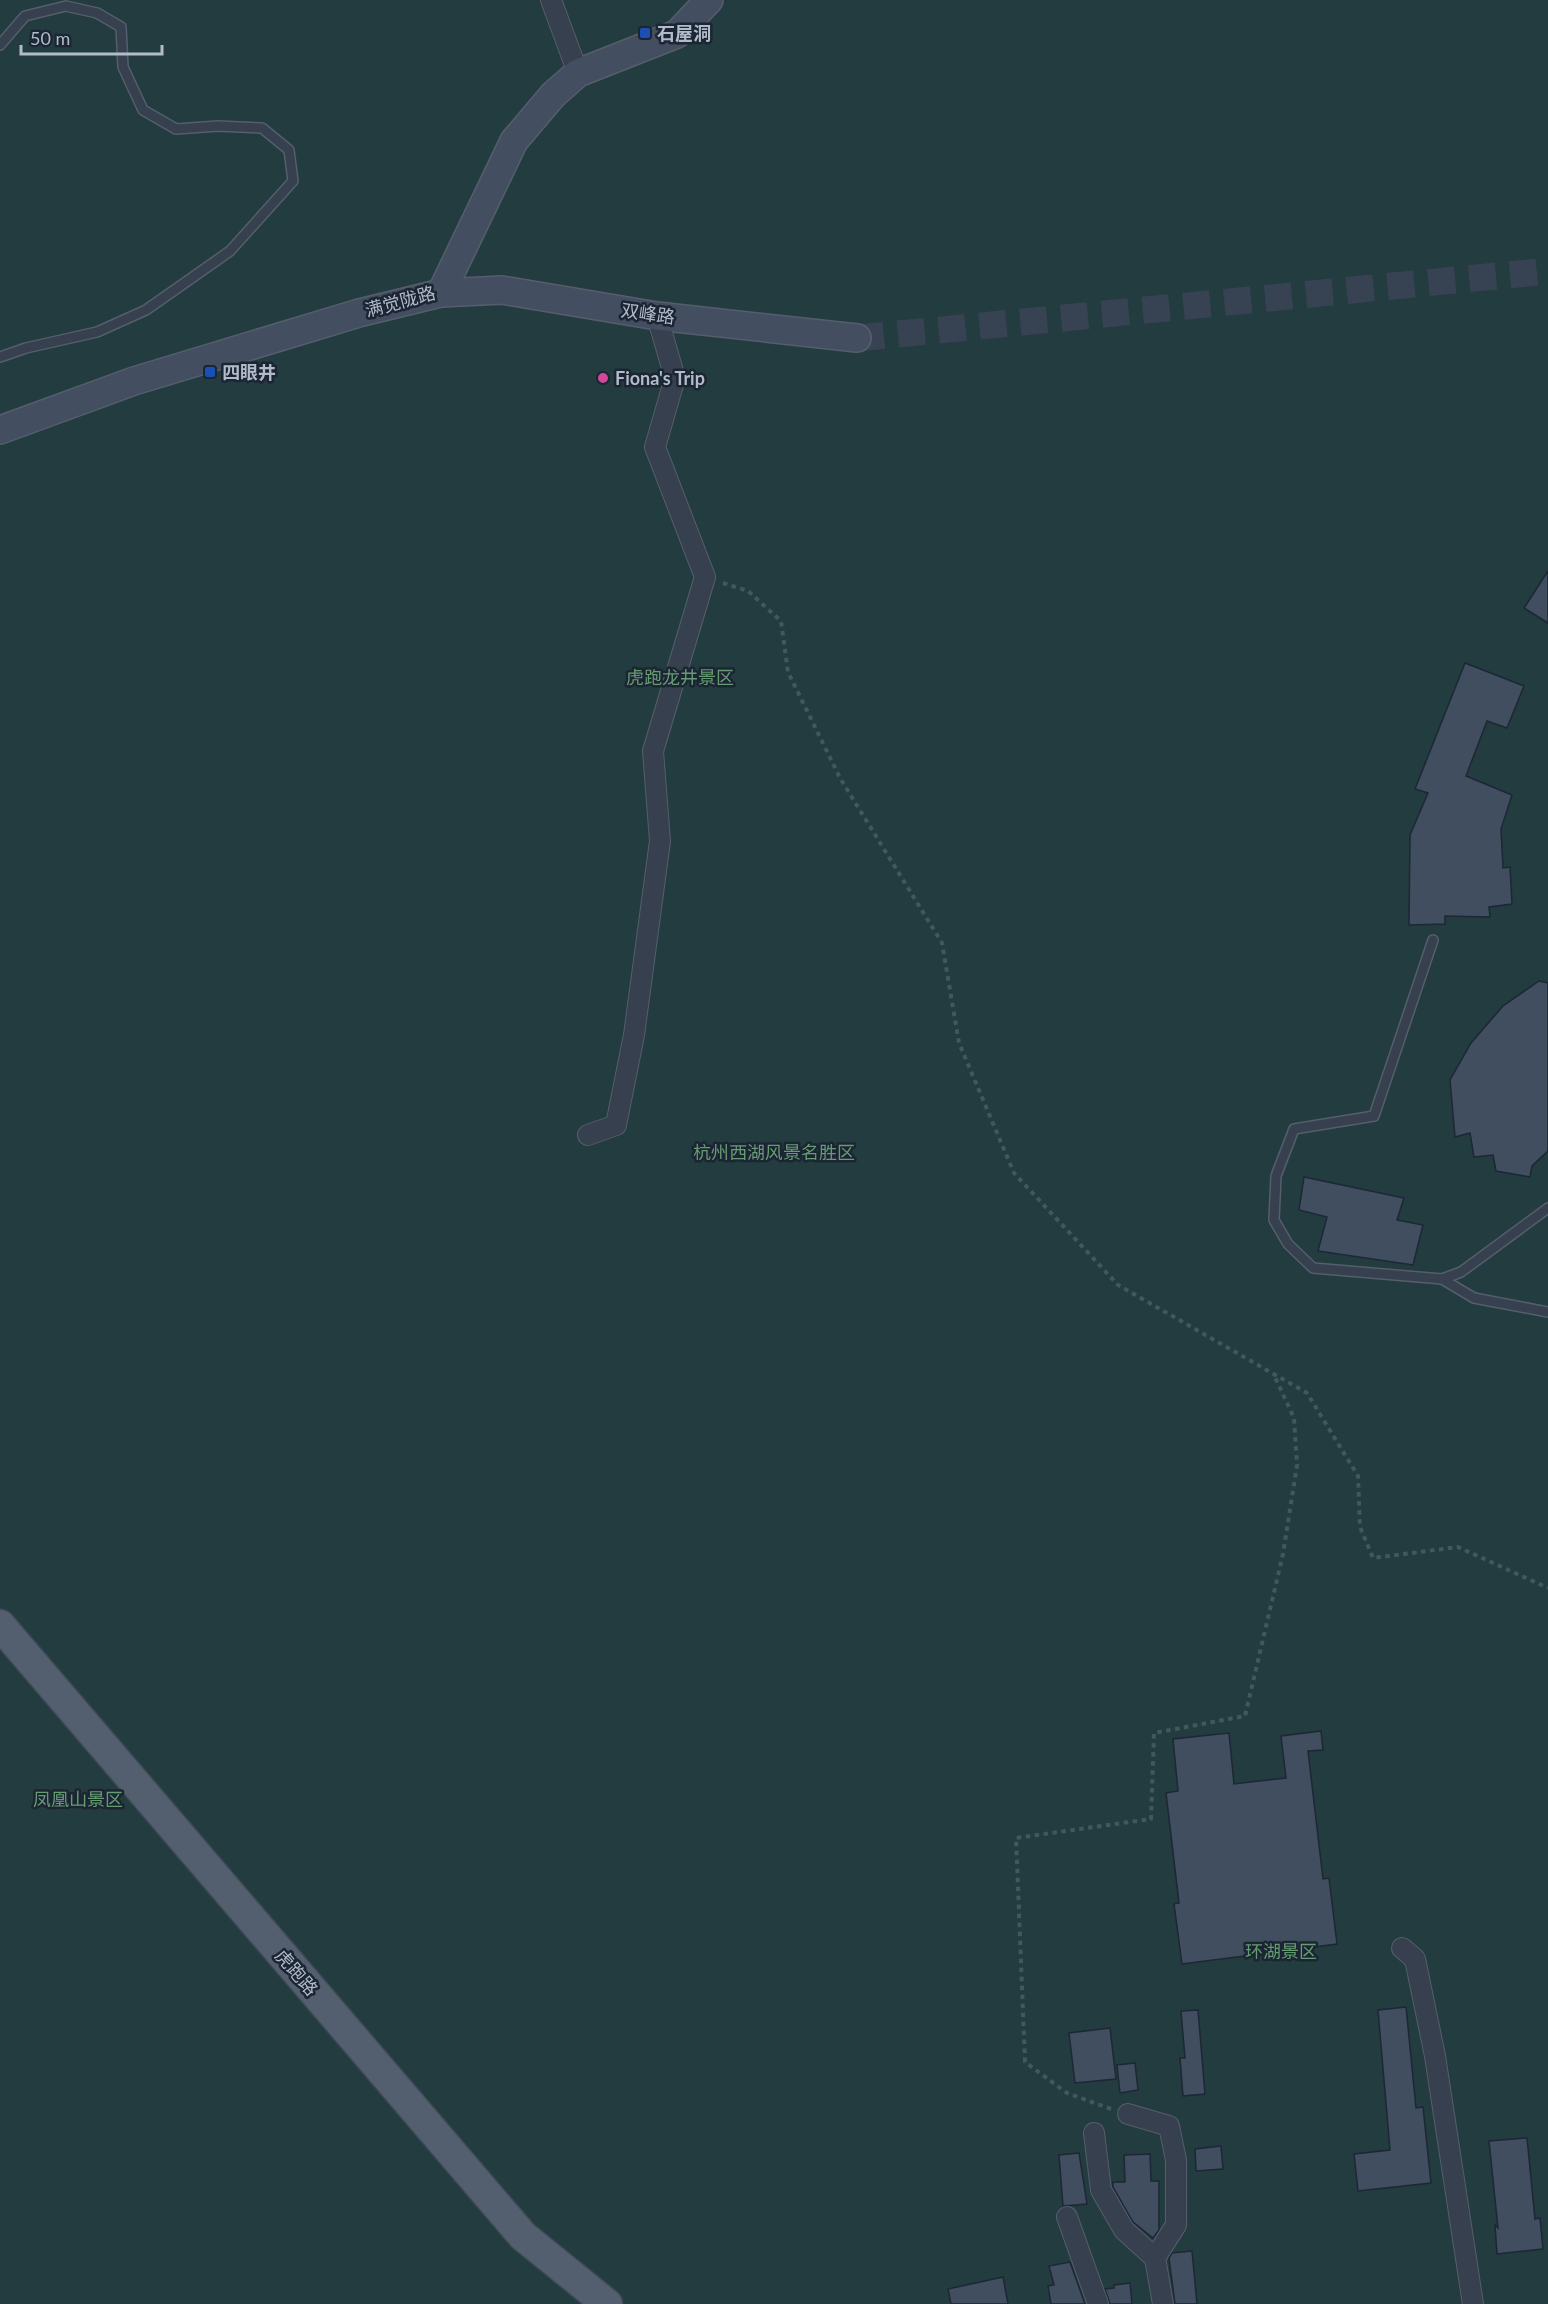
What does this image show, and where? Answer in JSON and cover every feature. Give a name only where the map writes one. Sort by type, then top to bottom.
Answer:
[{"type":"main road","name":"满觉陇路","points":[[0,430],[134,381],[359,313],[441,293],[514,141],[553,95],[578,73],[676,34],[710,0]]},
{"type":"main road","name":"双峰路","points":[[441,293],[502,290],[657,316],[856,338]]},
{"type":"main road","name":"虎跑路","points":[[0,1625],[523,2236],[607,2304]]},
{"type":"street","points":[[551,0],[578,73]]},
{"type":"street","points":[[588,1136],[616,1125],[633,1035],[660,841],[653,751],[705,577],[655,447],[675,378],[657,316]]},
{"type":"street","points":[[1402,1948],[1415,1959],[1435,2056],[1473,2304]]},
{"type":"street","points":[[1128,2115],[1169,2126],[1176,2160],[1176,2225],[1155,2258]]},
{"type":"street","points":[[1094,2133],[1101,2190],[1124,2230],[1155,2258],[1163,2304]]},
{"type":"street","points":[[1067,2217],[1098,2304]]},
{"type":"lane","points":[[0,45],[25,16],[66,6],[97,13],[121,27],[123,67],[143,110],[176,129],[218,126],[262,128],[289,150],[293,181],[230,251],[146,310],[97,332],[26,348],[0,357]]},
{"type":"lane","points":[[1433,940],[1374,1116],[1294,1129],[1276,1176],[1274,1220],[1288,1244],[1313,1268],[1442,1279],[1461,1272],[1548,1208]]},
{"type":"lane","points":[[1442,1279],[1474,1298],[1548,1312]]},
{"type":"path","points":[[705,577],[748,591],[781,621],[788,672],[835,767],[942,943],[959,1043],[1014,1173],[1118,1285],[1307,1393],[1358,1476],[1360,1527],[1373,1558],[1458,1547],[1548,1588]]},
{"type":"path","points":[[1128,2115],[1067,2093],[1025,2062],[1016,1838],[1151,1819],[1154,1733],[1245,1716],[1284,1554],[1297,1465],[1294,1418],[1274,1374]]},
{"type":"green space","name":"虎跑龙井景区","points":[[0,0],[1548,0],[1548,2304],[0,2304]]},
{"type":"building","points":[[1548,571],[1548,623],[1524,608]]},
{"type":"building","points":[[1465,663],[1524,686],[1507,728],[1487,721],[1466,776],[1512,795],[1501,829],[1503,868],[1510,867],[1512,904],[1489,907],[1490,917],[1445,916],[1445,924],[1409,925],[1410,835],[1428,793],[1415,789]]},
{"type":"building","points":[[1539,981],[1548,983],[1548,1151],[1532,1166],[1530,1177],[1496,1171],[1493,1155],[1474,1157],[1470,1133],[1455,1137],[1450,1080],[1471,1043],[1503,1006]]},
{"type":"building","points":[[1304,1177],[1404,1198],[1397,1220],[1423,1225],[1413,1265],[1318,1251],[1327,1217],[1299,1210]]},
{"type":"building","points":[[1321,1731],[1323,1750],[1308,1751],[1323,1879],[1329,1878],[1337,1944],[1182,1964],[1174,1904],[1179,1903],[1166,1793],[1178,1791],[1173,1739],[1229,1733],[1234,1784],[1286,1778],[1281,1736]]},
{"type":"building","points":[[1406,2007],[1416,2108],[1423,2107],[1431,2183],[1358,2191],[1354,2154],[1390,2150],[1378,2010]]},
{"type":"building","points":[[1198,2010],[1205,2094],[1183,2096],[1180,2058],[1185,2058],[1181,2011]]},
{"type":"building","points":[[1110,2028],[1116,2079],[1075,2083],[1069,2033]]},
{"type":"building","points":[[1135,2063],[1138,2090],[1120,2093],[1117,2065]]},
{"type":"building","points":[[1527,2138],[1535,2219],[1540,2218],[1543,2249],[1497,2254],[1495,2225],[1498,2228],[1489,2141]]},
{"type":"building","points":[[1221,2146],[1223,2169],[1196,2171],[1195,2149]]},
{"type":"building","points":[[1079,2153],[1087,2204],[1063,2206],[1059,2155]]},
{"type":"building","points":[[1150,2154],[1151,2181],[1159,2181],[1159,2230],[1153,2238],[1133,2222],[1113,2187],[1113,2182],[1125,2182],[1124,2155]]},
{"type":"building","points":[[1192,2251],[1197,2304],[1175,2304],[1169,2258],[1172,2253]]},
{"type":"building","points":[[1070,2262],[1085,2304],[1051,2304],[1048,2286],[1054,2285],[1049,2266]]},
{"type":"building","points":[[1003,2277],[1008,2304],[951,2304],[948,2289]]},
{"type":"building","points":[[1130,2283],[1132,2304],[1110,2304],[1105,2289]]},
{"type":"tunnel","points":[[857,338],[1548,271]]},
{"type":"place","name":"石屋洞","points":[[645,33]]},
{"type":"place","name":"四眼井","points":[[210,372]]},
{"type":"place","name":"Fiona's Trip","points":[[603,378]]},
{"type":"park label","name":"杭州西湖风景名胜区","points":[[774,1152]]},
{"type":"park label","name":"凤凰山景区","points":[[78,1799]]},
{"type":"park label","name":"环湖景区","points":[[1281,1951]]}]
